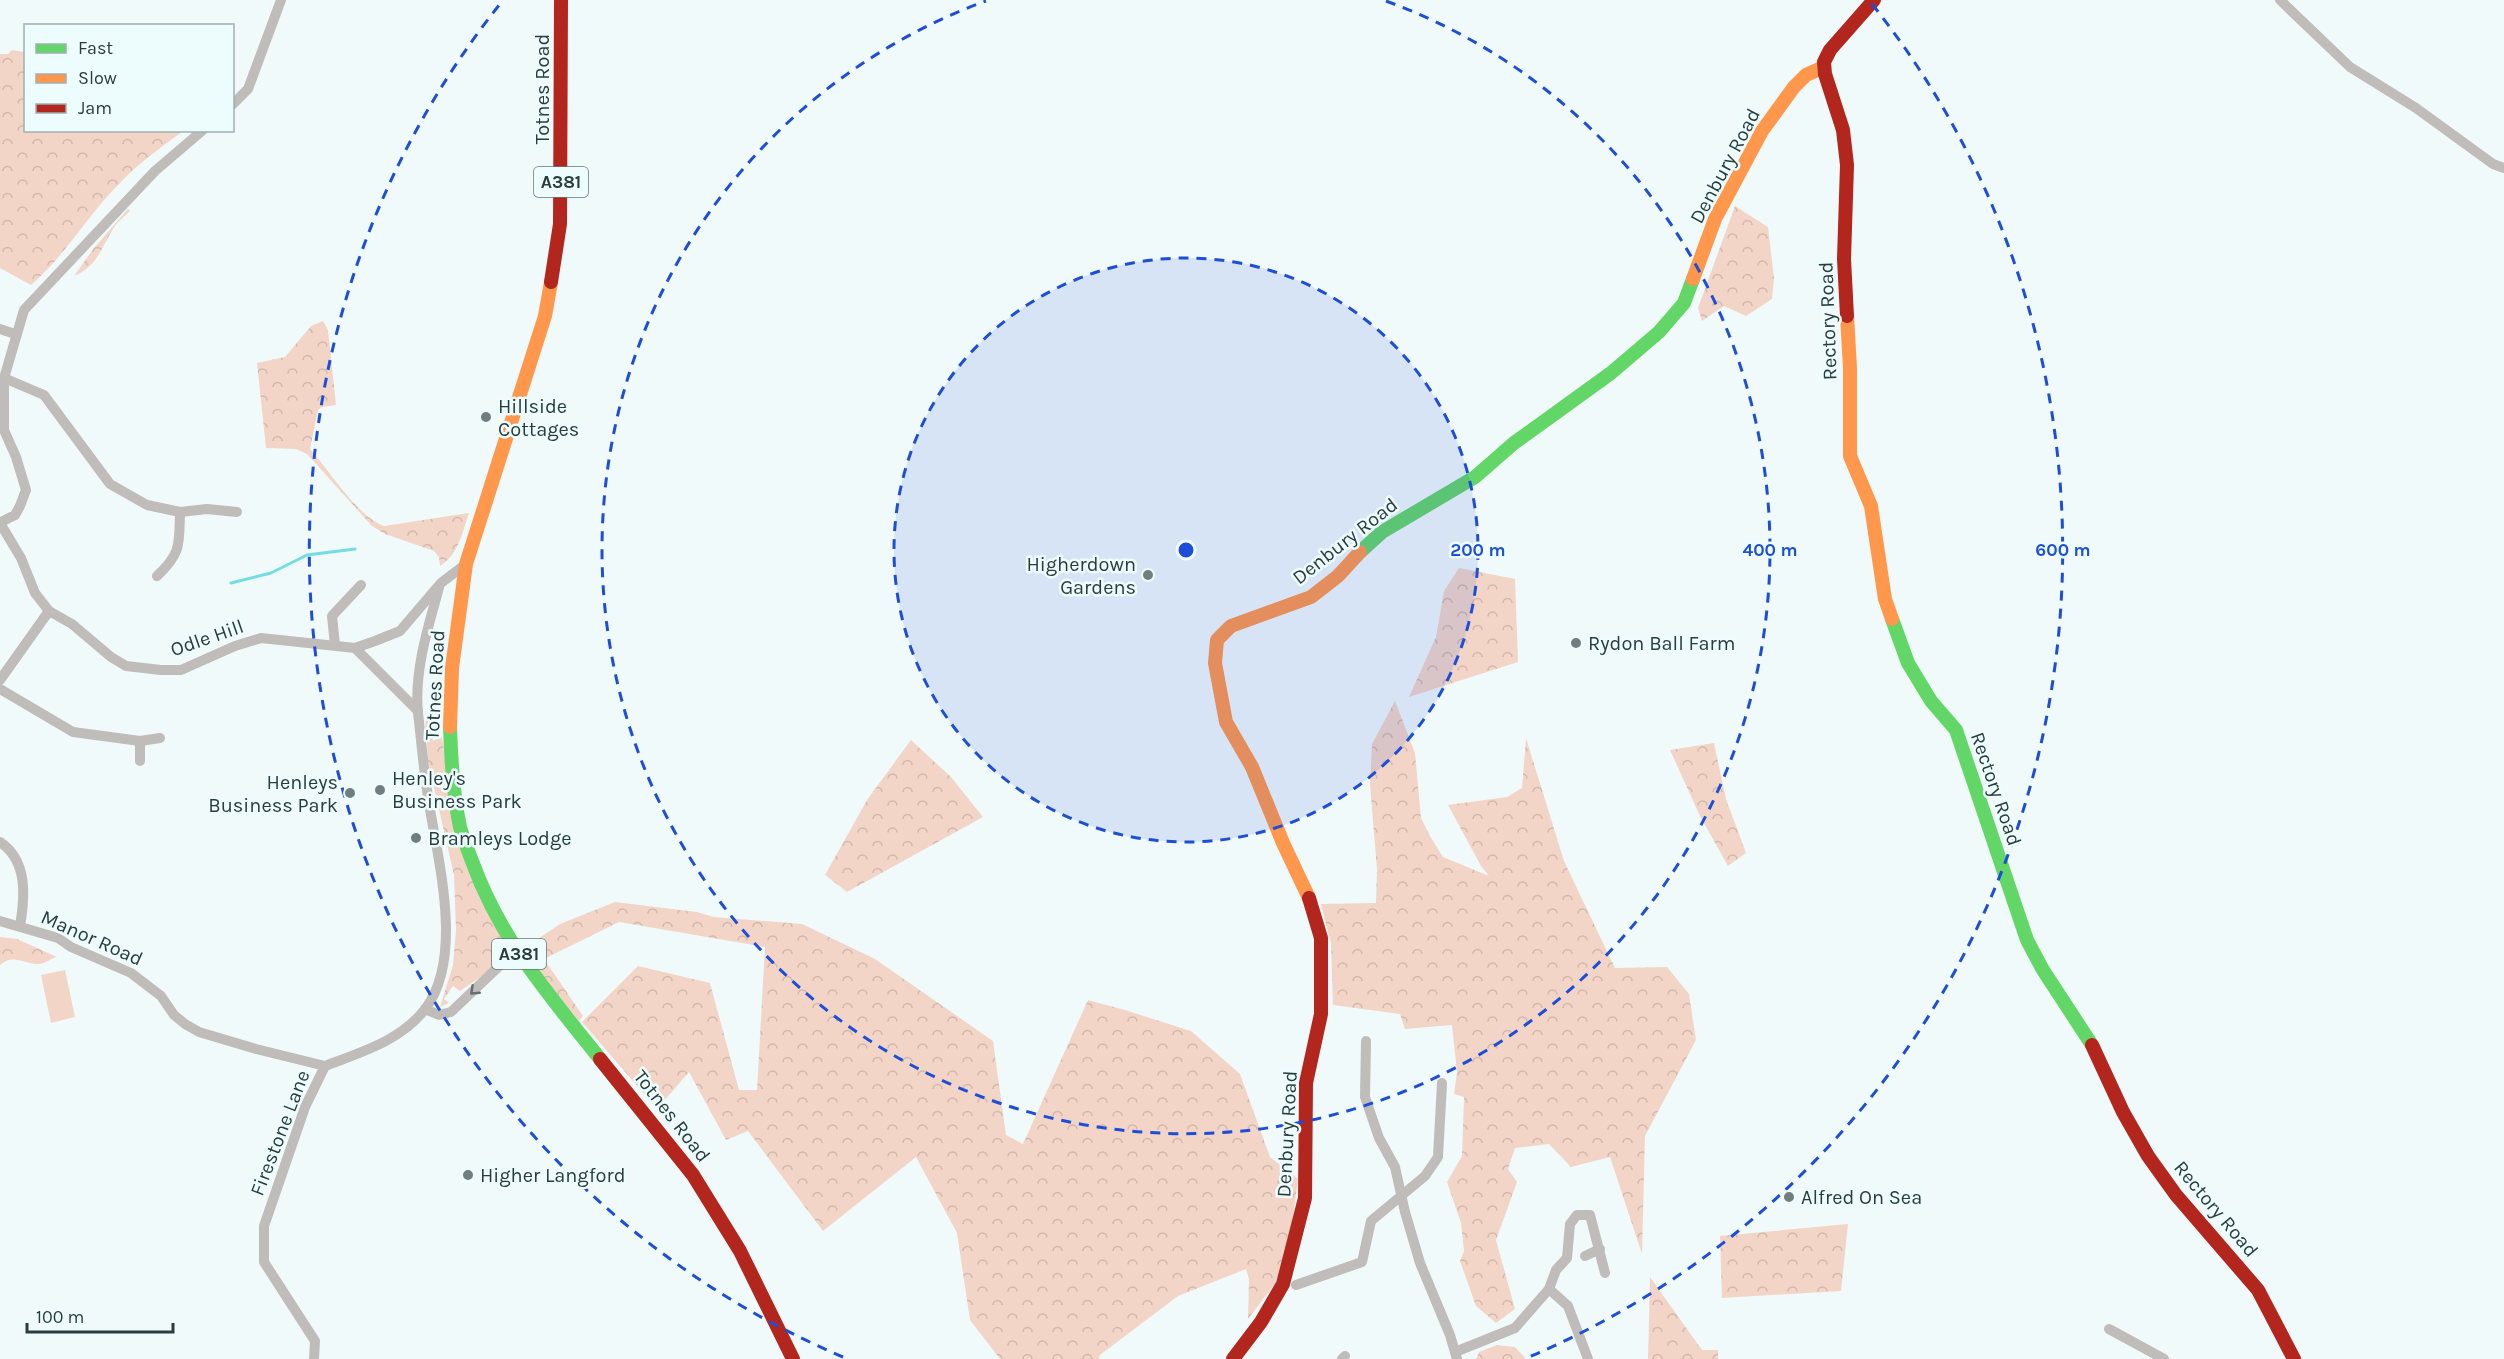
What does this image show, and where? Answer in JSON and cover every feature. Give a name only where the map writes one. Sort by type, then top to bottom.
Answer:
[{"type":"street","points":[[234,103],[248,88],[281,0]]},
{"type":"street","name":"Totnes Road","points":[[561,0],[560,224],[553,273],[544,316],[466,564],[452,668],[450,704],[453,785],[460,827],[489,905],[516,950],[693,1175],[740,1251],[793,1359]]},
{"type":"street","name":"Denbury Road","points":[[1233,1359],[1261,1322],[1283,1284],[1305,1198],[1306,1083],[1321,1014],[1321,938],[1307,890],[1282,843],[1251,767],[1226,722],[1215,663],[1217,640],[1231,626],[1311,597],[1338,576],[1382,532],[1475,477],[1514,443],[1611,373],[1659,332],[1684,303],[1715,219],[1762,131],[1794,87],[1806,75],[1824,67],[1830,51],[1874,0]]},
{"type":"street","points":[[2280,0],[2350,67],[2416,108],[2493,164],[2504,168]]},
{"type":"street","name":"Rectory Road","points":[[1824,67],[1843,130],[1847,165],[1844,259],[1850,368],[1850,456],[1871,506],[1885,599],[1904,653],[1931,701],[1956,730],[2026,940],[2038,962],[2095,1050],[2131,1127],[2164,1181],[2248,1276],[2268,1306],[2294,1359]]},
{"type":"street","points":[[1,523],[15,515],[26,490],[16,457],[4,430],[4,378],[15,334],[24,310],[155,171],[201,132]]},
{"type":"street","points":[[0,329],[15,334]]},
{"type":"street","points":[[4,378],[44,395],[110,484],[147,505],[180,512],[207,509],[237,512]]},
{"type":"street","points":[[155,562],[161,572],[179,548],[180,512]]},
{"type":"street","name":"Odle Hill","points":[[1,523],[21,558],[35,593],[49,611],[72,624],[126,666],[181,670],[261,638],[355,648],[400,631],[441,583],[466,564]]},
{"type":"street","points":[[335,645],[332,616],[361,585]]},
{"type":"street","points":[[439,588],[421,651],[418,711],[427,790],[439,859],[446,930],[441,973],[425,1009],[439,1015],[451,1012],[516,950]]},
{"type":"street","points":[[0,680],[49,611]]},
{"type":"street","points":[[355,648],[418,711]]},
{"type":"street","points":[[0,689],[73,732],[140,741],[160,738]]},
{"type":"street","points":[[140,741],[141,761]]},
{"type":"street","points":[[0,842],[11,849],[24,884],[20,926]]},
{"type":"street","name":"Manor Road","points":[[0,921],[58,938],[71,947],[131,973],[161,996],[174,1015],[199,1032],[325,1066]]},
{"type":"street","name":"Firestone Lane","points":[[314,1359],[315,1341],[264,1262],[264,1226],[305,1107],[325,1066],[363,1054],[400,1033],[425,1009]]},
{"type":"street","points":[[1366,1041],[1365,1097],[1379,1138],[1395,1167],[1420,1263],[1456,1355],[1515,1328],[1549,1289],[1556,1270],[1567,1258],[1570,1224],[1577,1215],[1590,1215],[1605,1273]]},
{"type":"street","points":[[1296,1285],[1362,1262],[1371,1221],[1425,1176],[1438,1157],[1442,1083]]},
{"type":"street","points":[[1585,1256],[1600,1249]]},
{"type":"street","points":[[1549,1289],[1568,1306],[1588,1359]]},
{"type":"street","points":[[2109,1329],[2164,1359]]},
{"type":"green space","points":[[12,50],[24,52],[24,132],[182,132],[150,156],[107,196],[55,261],[31,285],[0,268],[0,54],[8,54]]},
{"type":"green space","points":[[1735,206],[1768,227],[1774,278],[1772,299],[1746,316],[1724,306],[1702,321],[1698,308]]},
{"type":"green space","points":[[128,209],[130,211],[115,226],[98,256],[88,268],[74,276],[94,248]]},
{"type":"green space","points":[[323,321],[328,330],[336,405],[322,407],[318,410],[310,449],[354,503],[374,521],[384,526],[469,513],[456,549],[440,566],[439,557],[434,551],[385,534],[372,526],[307,454],[296,449],[266,448],[257,363],[285,357],[311,326]]},
{"type":"green space","points":[[1459,568],[1515,579],[1518,662],[1409,697],[1436,637],[1444,591]]},
{"type":"green space","points":[[1395,701],[1415,753],[1421,818],[1443,857],[1489,876],[1481,866],[1448,805],[1507,797],[1522,788],[1526,738],[1564,861],[1615,968],[1667,967],[1689,994],[1696,1040],[1645,1136],[1642,1254],[1610,1157],[1571,1167],[1549,1144],[1515,1148],[1508,1169],[1517,1182],[1496,1240],[1515,1309],[1496,1323],[1476,1306],[1460,1261],[1464,1251],[1461,1223],[1447,1182],[1462,1156],[1464,1097],[1454,1094],[1457,1072],[1452,1025],[1405,1029],[1400,1014],[1333,1005],[1331,944],[1321,904],[1376,903],[1377,869],[1370,785],[1372,744]]},
{"type":"green space","points":[[425,716],[433,723],[433,741],[442,737],[449,791],[510,952],[491,970],[460,991],[453,986],[444,999],[449,1003],[440,1007],[453,965],[456,930],[454,875],[428,761]]},
{"type":"green space","points":[[911,740],[951,777],[983,817],[847,892],[825,875],[867,800]]},
{"type":"green space","points":[[1714,743],[1726,799],[1746,853],[1728,866],[1700,816],[1670,750]]},
{"type":"green space","points":[[615,902],[697,912],[714,917],[802,924],[875,959],[993,1041],[1006,1135],[1023,1144],[1088,1000],[1191,1031],[1240,1074],[1270,1157],[1298,1179],[1287,1262],[1274,1285],[1248,1319],[1249,1279],[1246,1269],[1178,1296],[1100,1355],[1099,1359],[1000,1359],[970,1320],[957,1233],[916,1157],[823,1231],[748,1131],[726,1140],[689,1072],[657,1109],[582,1022],[638,966],[710,983],[739,1090],[757,1090],[765,947],[619,922],[544,959],[583,1016],[579,1021],[520,951],[560,924]]},
{"type":"green space","points":[[0,937],[17,939],[57,957],[41,964],[14,959],[0,965]]},
{"type":"green space","points":[[65,970],[75,1017],[51,1023],[41,975]]},
{"type":"green space","points":[[1848,1224],[1841,1291],[1722,1298],[1720,1236]]},
{"type":"green space","points":[[1650,1277],[1702,1350],[1718,1350],[1718,1359],[1648,1359]]},
{"type":"green space","points":[[1497,1345],[1515,1347],[1526,1359],[1476,1359],[1479,1352]]},
{"type":"waterway","points":[[231,583],[271,573],[307,555],[355,549]]},
{"type":"traffic: fast","points":[[1360,552],[1382,532],[1475,477],[1514,443],[1611,373],[1659,332],[1684,303],[1693,279]]},
{"type":"traffic: fast","points":[[1892,619],[1908,663],[1931,701],[1956,730],[2027,940],[2043,970],[2092,1045]]},
{"type":"traffic: fast","points":[[450,727],[453,777],[460,827],[483,889],[511,941],[527,965],[600,1059]]},
{"type":"traffic: slow","points":[[1693,279],[1715,219],[1762,131],[1794,87],[1806,75],[1824,67]]},
{"type":"traffic: slow","points":[[450,727],[452,668],[466,564],[545,316],[551,282]]},
{"type":"traffic: slow","points":[[1847,316],[1850,368],[1850,456],[1871,506],[1885,599],[1892,619]]},
{"type":"traffic: slow","points":[[1309,898],[1283,843],[1252,767],[1226,722],[1215,663],[1217,640],[1231,626],[1311,597],[1338,576],[1360,552]]},
{"type":"traffic: jam","points":[[551,282],[560,224],[561,0]]},
{"type":"traffic: jam","points":[[1847,316],[1844,259],[1847,165],[1843,130],[1825,74],[1824,62],[1830,50],[1874,0]]},
{"type":"traffic: jam","points":[[1233,1359],[1261,1322],[1283,1284],[1305,1198],[1306,1083],[1321,1014],[1321,938],[1309,898]]},
{"type":"traffic: jam","points":[[2092,1045],[2123,1112],[2148,1156],[2176,1195],[2258,1290],[2294,1359]]},
{"type":"traffic: jam","points":[[600,1059],[693,1175],[740,1251],[793,1359]]},
{"type":"place","name":"Hillside Cottages","points":[[486,417]]},
{"type":"place","name":"Higherdown Gardens","points":[[1148,575]]},
{"type":"place","name":"Rydon Ball Farm","points":[[1576,643]]},
{"type":"place","name":"Henley's Business Park","points":[[380,790]]},
{"type":"place","name":"Henleys Business Park","points":[[350,793]]},
{"type":"place","name":"Bramleys Lodge","points":[[416,838]]},
{"type":"place","name":"Higher Langford","points":[[468,1175]]},
{"type":"place","name":"Alfred On Sea","points":[[1789,1197]]}]
